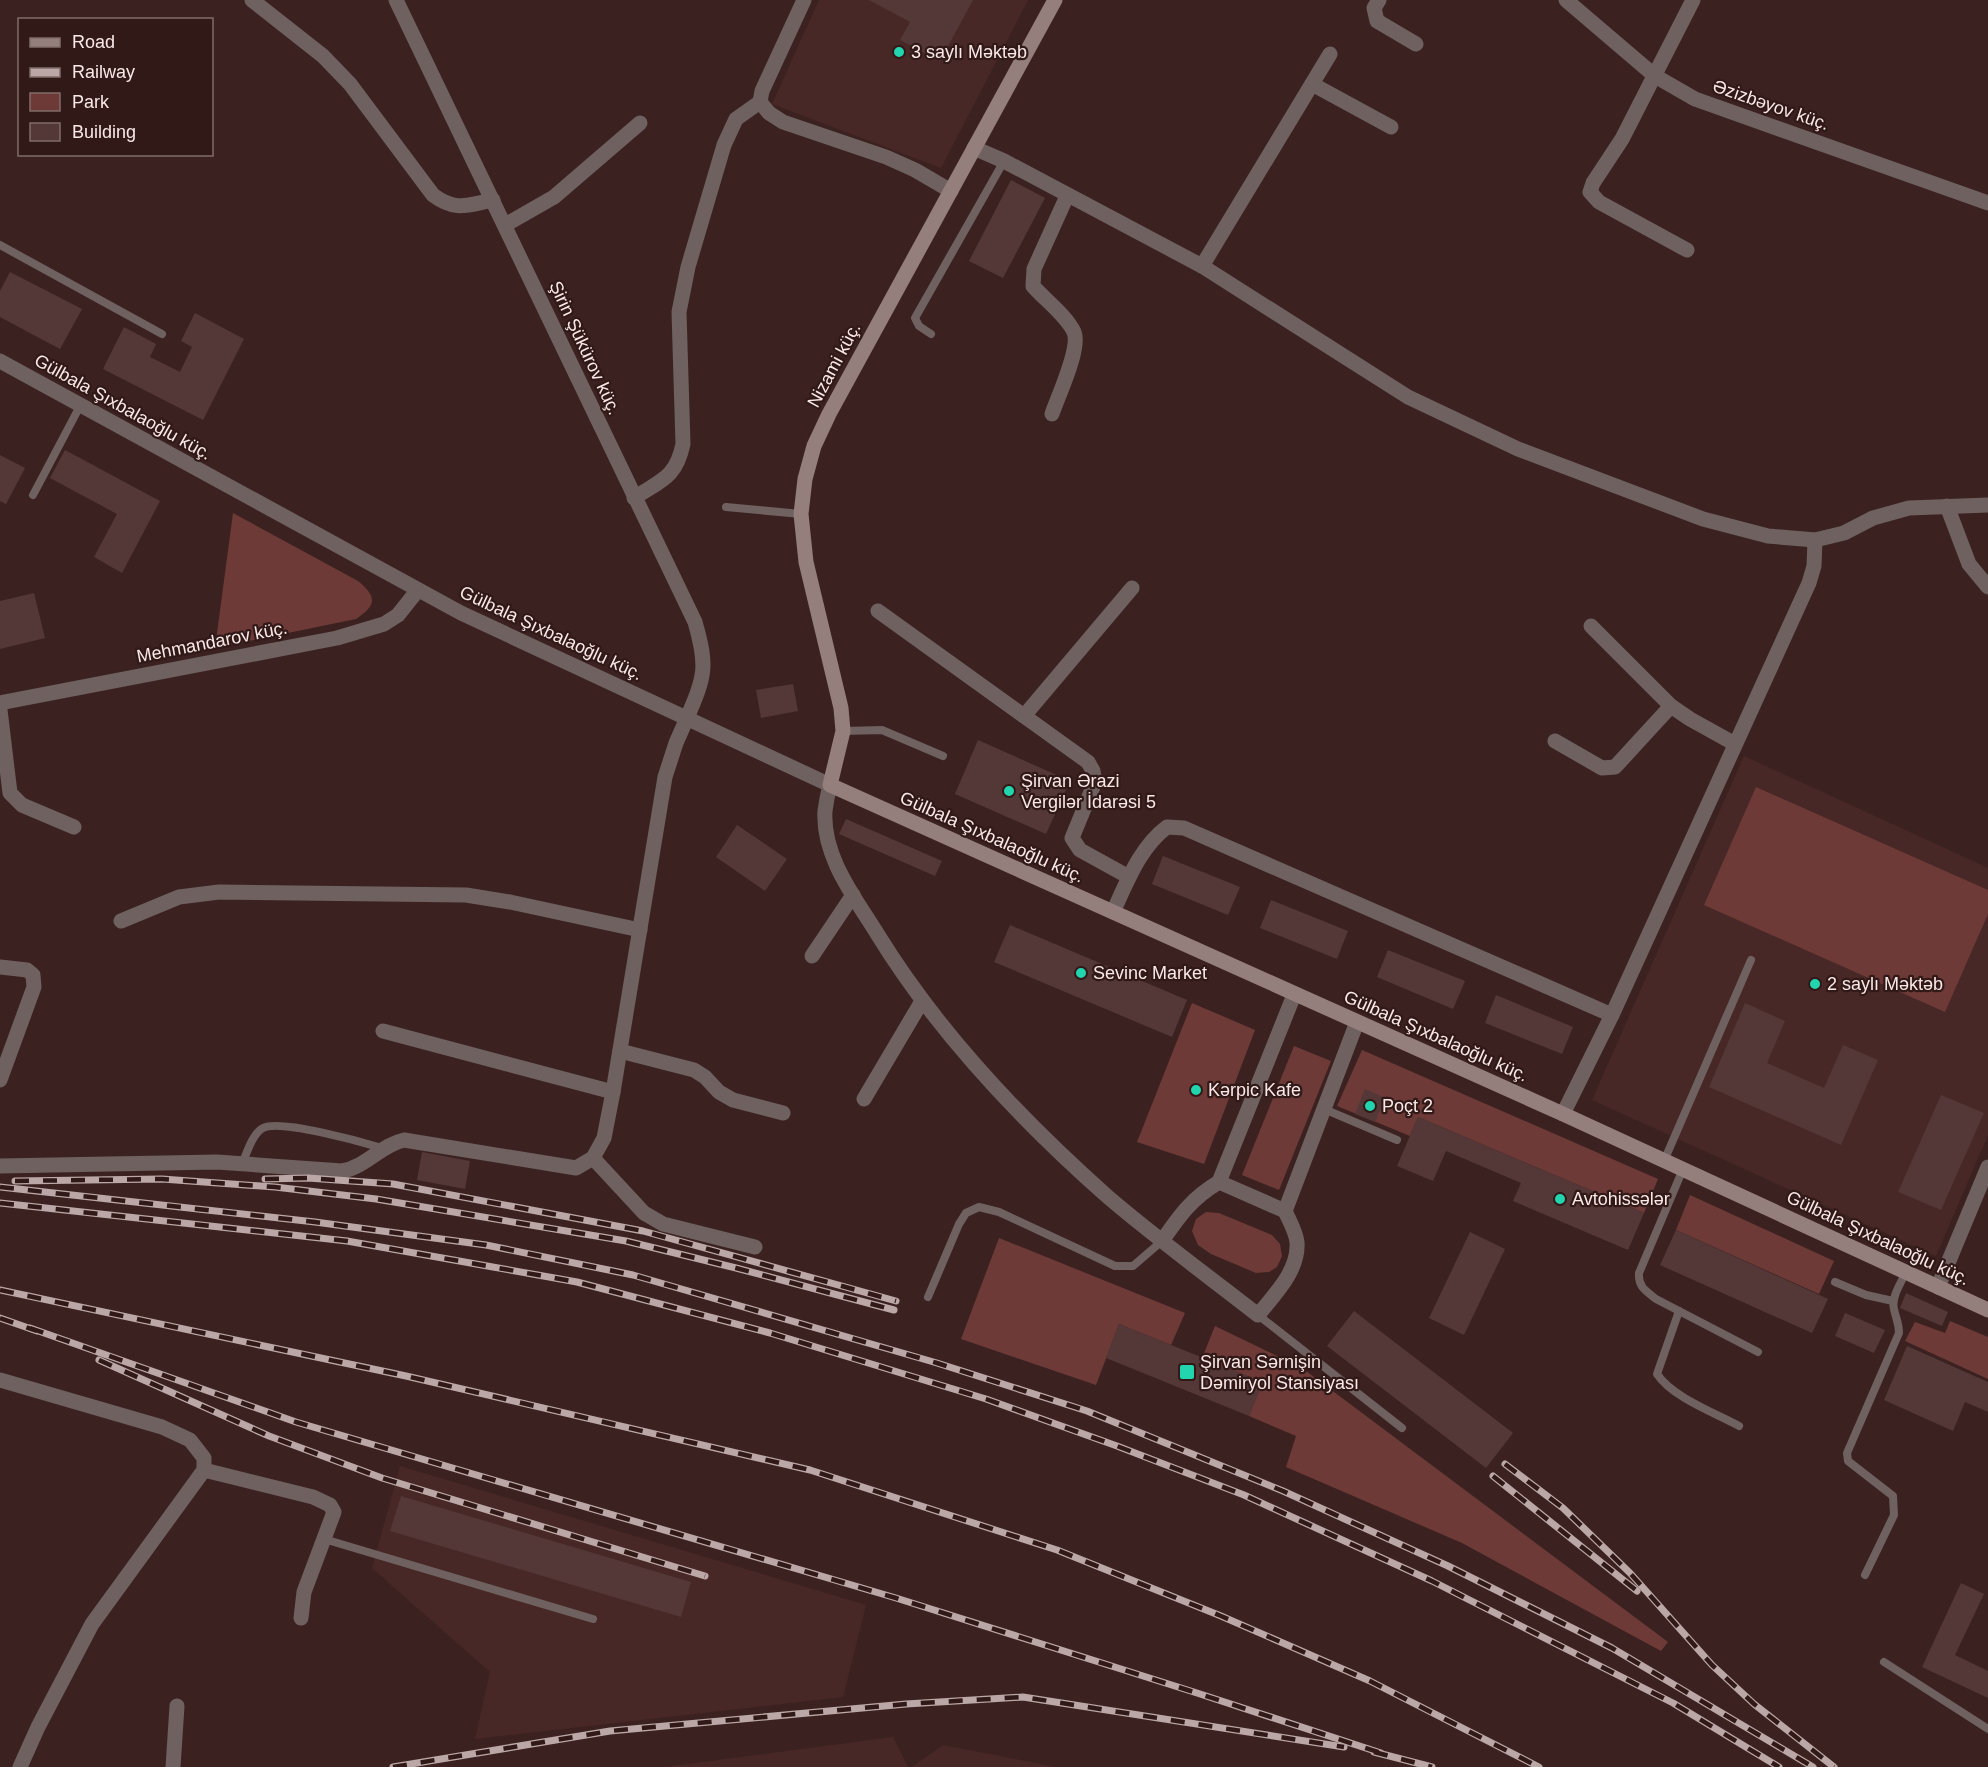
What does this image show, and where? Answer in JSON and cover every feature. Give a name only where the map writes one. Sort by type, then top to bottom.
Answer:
[{"type":"main road","name":"Nizami küç.","points":[[830,784],[843,731],[842,708],[806,562],[801,514],[808,468],[814,447],[829,414],[1055,0]]},
{"type":"main road","name":"Gülbala Şıxbalaoğlu küç.","points":[[830,784],[1294,995],[1563,1114],[1988,1310]]},
{"type":"street","points":[[252,0],[323,56],[350,84],[433,195],[447,205],[461,206],[493,200]]},
{"type":"street","name":"Şirin Şükürov küç.","points":[[396,0],[695,622],[702,646],[704,667],[700,688],[676,743],[665,777],[613,1092],[604,1138],[593,1158]]},
{"type":"street","points":[[634,498],[668,476],[679,461],[683,444],[679,312],[688,267],[724,145],[736,119],[760,102],[762,91],[804,0]]},
{"type":"street","points":[[1379,0],[1374,8],[1377,21],[1416,44]]},
{"type":"street","name":"Əzizbəyov küç.","points":[[1566,0],[1655,76],[1695,99],[1988,203]]},
{"type":"street","points":[[1687,250],[1599,202],[1590,192],[1593,183],[1622,139],[1693,0]]},
{"type":"street","points":[[1202,266],[1330,54]]},
{"type":"street","points":[[1312,84],[1391,127]]},
{"type":"street","points":[[760,102],[783,122],[886,157],[915,170],[951,191]]},
{"type":"street","points":[[505,225],[554,196],[640,123]]},
{"type":"street","points":[[975,148],[1005,161],[1202,266],[1408,397],[1518,449],[1703,519],[1768,536],[1815,540],[1844,533],[1873,518],[1910,508],[1988,506]]},
{"type":"street","points":[[1052,414],[1076,347],[1076,334],[1069,323],[1033,286],[1034,268],[1067,196]]},
{"type":"street","name":"Gülbala Şıxbalaoğlu küç.","points":[[0,362],[417,591],[830,784]]},
{"type":"street","points":[[1947,506],[1969,564],[1988,587]]},
{"type":"street","points":[[1563,1114],[1612,1015],[1809,583],[1814,566],[1815,540]]},
{"type":"street","points":[[1024,716],[1132,588]]},
{"type":"street","name":"Mehmandarov küç.","points":[[0,703],[337,638],[384,624],[398,615],[417,591]]},
{"type":"street","points":[[878,611],[1088,762],[1095,782],[1072,838],[1080,850],[1129,877]]},
{"type":"street","points":[[1591,626],[1671,706],[1735,744]]},
{"type":"street","points":[[1555,741],[1602,768],[1615,767],[1671,706]]},
{"type":"street","points":[[0,710],[10,793],[22,805],[74,827]]},
{"type":"street","points":[[830,784],[825,813],[827,835],[835,861],[853,895],[899,969],[922,1001],[988,1080],[1038,1132],[1109,1197],[1258,1315],[1283,1284],[1294,1263],[1297,1241],[1285,1210],[1357,1022]]},
{"type":"street","points":[[1113,912],[1129,877],[1153,837],[1167,827],[1184,828],[1612,1015]]},
{"type":"street","points":[[121,921],[179,897],[219,892],[466,895],[510,902],[640,930]]},
{"type":"street","points":[[812,956],[853,895]]},
{"type":"street","points":[[0,967],[27,969],[33,975],[34,987],[0,1080]]},
{"type":"street","points":[[1162,1241],[1180,1215],[1200,1194],[1219,1182],[1294,995]]},
{"type":"street","points":[[864,1099],[922,1001]]},
{"type":"street","points":[[383,1031],[613,1092]]},
{"type":"street","points":[[620,1050],[694,1070],[705,1077],[719,1092],[733,1100],[783,1113]]},
{"type":"street","points":[[0,1166],[140,1163],[242,1164],[342,1171],[355,1169],[382,1148],[404,1140],[576,1168],[593,1158],[644,1213],[663,1224],[755,1247]]},
{"type":"street","points":[[1938,1287],[1988,1167]]},
{"type":"street","points":[[1219,1182],[1285,1210]]},
{"type":"street","points":[[0,1380],[162,1427],[190,1440],[204,1458],[204,1470],[92,1624],[38,1727],[20,1767]]},
{"type":"street","points":[[204,1470],[313,1497],[330,1505],[334,1512],[304,1592],[301,1618]]},
{"type":"street","points":[[173,1767],[177,1706]]},
{"type":"lane","points":[[931,334],[919,326],[915,318],[1005,161]]},
{"type":"lane","points":[[1,249],[162,334]]},
{"type":"lane","points":[[33,495],[81,406]]},
{"type":"lane","points":[[726,507],[801,514]]},
{"type":"lane","points":[[843,731],[882,730],[943,756]]},
{"type":"lane","points":[[1664,1161],[1751,960]]},
{"type":"lane","points":[[1324,1109],[1397,1140]]},
{"type":"lane","points":[[242,1164],[255,1137],[263,1128],[273,1126],[323,1132],[382,1148]]},
{"type":"lane","points":[[1683,1169],[1639,1273],[1638,1281],[1650,1294],[1758,1352]]},
{"type":"lane","points":[[928,1297],[959,1224],[966,1213],[979,1207],[999,1212],[1115,1266],[1133,1266],[1162,1241]]},
{"type":"lane","points":[[1865,1575],[1894,1515],[1893,1496],[1848,1461],[1847,1453],[1899,1333],[1899,1322],[1893,1308],[1893,1300],[1906,1272]]},
{"type":"lane","points":[[1835,1282],[1866,1295],[1893,1300]]},
{"type":"lane","points":[[1679,1311],[1657,1374],[1675,1392],[1739,1426]]},
{"type":"lane","points":[[1258,1315],[1402,1428]]},
{"type":"lane","points":[[324,1539],[593,1619]]},
{"type":"lane","points":[[1884,1662],[1988,1730]]},
{"type":"shaded area","name":"3 saylı Məktəb","points":[[819,0],[1028,0],[941,168],[772,104]]},
{"type":"shaded area","name":"2 saylı Məktəb","points":[[1744,756],[1988,868],[1988,1135],[1936,1256],[1592,1100]]},
{"type":"shaded area","points":[[400,1466],[866,1605],[843,1697],[475,1739],[490,1672],[372,1568]]},
{"type":"shaded area","points":[[893,1737],[908,1767],[664,1767]]},
{"type":"shaded area","points":[[943,1745],[1056,1767],[912,1767]]},
{"type":"green space","points":[[233,513],[358,581],[369,592],[371,605],[356,619],[215,648]]},
{"type":"green space","points":[[1756,787],[1988,890],[1988,914],[1945,1012],[1704,905]]},
{"type":"green space","points":[[1192,1003],[1255,1030],[1204,1164],[1137,1142]]},
{"type":"green space","points":[[1294,1046],[1331,1061],[1279,1190],[1242,1175]]},
{"type":"green space","points":[[1362,1050],[1658,1179],[1644,1213],[1418,1117],[1410,1136],[1337,1106]]},
{"type":"green space","points":[[1690,1195],[1834,1261],[1819,1294],[1676,1230]]},
{"type":"green space","points":[[1206,1212],[1219,1213],[1272,1235],[1280,1244],[1282,1256],[1277,1267],[1269,1272],[1256,1273],[1211,1254],[1198,1245],[1192,1231],[1196,1219]]},
{"type":"green space","points":[[999,1238],[1185,1313],[1171,1345],[1119,1324],[1096,1385],[961,1339]]},
{"type":"green space","points":[[1950,1321],[1988,1337],[1988,1379],[1905,1341],[1915,1322],[1945,1333]]},
{"type":"green space","points":[[1215,1326],[1302,1368],[1668,1642],[1661,1651],[1462,1543],[1286,1467],[1296,1436],[1249,1416],[1262,1382],[1202,1358]]},
{"type":"building","points":[[869,0],[973,0],[940,61],[900,40],[910,22]]},
{"type":"building","points":[[1011,180],[1045,198],[1003,278],[969,261]]},
{"type":"building","points":[[10,272],[82,309],[60,349],[0,317],[0,291]]},
{"type":"building","points":[[195,313],[244,339],[203,420],[103,369],[124,327],[156,344],[150,357],[180,372],[192,347],[181,341]]},
{"type":"building","points":[[65,450],[160,501],[122,573],[94,557],[117,514],[50,478]]},
{"type":"building","points":[[0,455],[25,468],[6,504],[0,501]]},
{"type":"building","points":[[34,593],[45,638],[0,649],[0,601]]},
{"type":"building","points":[[793,684],[798,711],[761,718],[756,690]]},
{"type":"building","points":[[978,740],[1070,781],[1046,834],[955,794]]},
{"type":"building","points":[[846,819],[942,861],[935,876],[839,834]]},
{"type":"building","points":[[737,825],[787,859],[765,891],[716,857]]},
{"type":"building","points":[[1163,856],[1240,887],[1228,915],[1152,884]]},
{"type":"building","points":[[1271,900],[1348,931],[1337,959],[1260,928]]},
{"type":"building","points":[[1010,925],[1187,1000],[1172,1037],[994,962]]},
{"type":"building","points":[[1388,950],[1465,981],[1453,1009],[1377,977]]},
{"type":"building","points":[[1496,995],[1573,1027],[1562,1054],[1485,1023]]},
{"type":"building","points":[[1745,1003],[1785,1021],[1767,1063],[1824,1088],[1843,1045],[1878,1060],[1841,1145],[1709,1087]]},
{"type":"building","points":[[1365,1089],[1385,1098],[1375,1122],[1355,1114]]},
{"type":"building","points":[[1941,1095],[1984,1113],[1941,1210],[1898,1192]]},
{"type":"building","points":[[1418,1117],[1644,1213],[1628,1250],[1513,1201],[1521,1183],[1446,1151],[1433,1181],[1397,1166]]},
{"type":"building","points":[[422,1152],[470,1161],[465,1189],[417,1180]]},
{"type":"building","points":[[1676,1230],[1828,1299],[1812,1333],[1660,1265]]},
{"type":"building","points":[[1470,1232],[1505,1249],[1464,1335],[1429,1318]]},
{"type":"building","points":[[1906,1293],[1948,1312],[1942,1326],[1900,1308]]},
{"type":"building","points":[[1354,1311],[1513,1433],[1486,1468],[1327,1346]]},
{"type":"building","points":[[1845,1313],[1885,1330],[1874,1353],[1835,1336]]},
{"type":"building","points":[[1119,1324],[1263,1382],[1249,1416],[1106,1358]]},
{"type":"building","points":[[1907,1346],[1988,1382],[1988,1412],[1965,1402],[1953,1431],[1884,1400]]},
{"type":"building","points":[[401,1496],[691,1582],[681,1617],[390,1531]]},
{"type":"building","points":[[1961,1583],[1984,1594],[1955,1655],[1988,1671],[1988,1698],[1922,1667]]},
{"type":"railway","points":[[265,1179],[308,1178],[393,1184],[643,1231],[896,1301]]},
{"type":"railway","points":[[15,1181],[162,1179],[275,1187],[376,1199],[626,1241],[894,1310]]},
{"type":"railway","points":[[0,1187],[315,1222],[486,1245],[633,1275],[937,1363],[1087,1411],[1283,1491],[1448,1566],[1612,1648],[1813,1767]]},
{"type":"railway","points":[[0,1203],[347,1241],[577,1282],[770,1333],[986,1399],[1244,1495],[1432,1581],[1673,1703],[1779,1767]]},
{"type":"railway","points":[[0,1290],[406,1376],[810,1470],[1057,1550],[1221,1616],[1370,1681],[1539,1767]]},
{"type":"railway","points":[[0,1318],[37,1331]]},
{"type":"railway","points":[[30,1328],[296,1422],[896,1598],[1381,1753]]},
{"type":"railway","points":[[99,1360],[269,1436],[382,1478],[705,1576]]},
{"type":"railway","points":[[1505,1464],[1563,1508],[1630,1573],[1712,1665],[1754,1704],[1834,1767]]},
{"type":"railway","points":[[1493,1476],[1637,1591]]},
{"type":"railway","points":[[393,1767],[610,1731],[906,1704],[1023,1697],[1344,1747]]},
{"type":"railway","points":[[1374,1752],[1432,1767]]},
{"type":"place","name":"3 saylı Məktəb","points":[[899,52]]},
{"type":"place","name":"Şirvan Ərazi Vergilər İdarəsi 5","points":[[1009,791]]},
{"type":"place","name":"Sevinc Market","points":[[1081,973]]},
{"type":"place","name":"2 saylı Məktəb","points":[[1815,984]]},
{"type":"place","name":"Kərpic Kafe","points":[[1196,1090]]},
{"type":"place","name":"Poçt 2","points":[[1370,1106]]},
{"type":"place","name":"Avtohissələr","points":[[1560,1199]]},
{"type":"place","name":"Şirvan Sərnişin Dəmiryol Stansiyası","points":[[1187,1372]]}]
